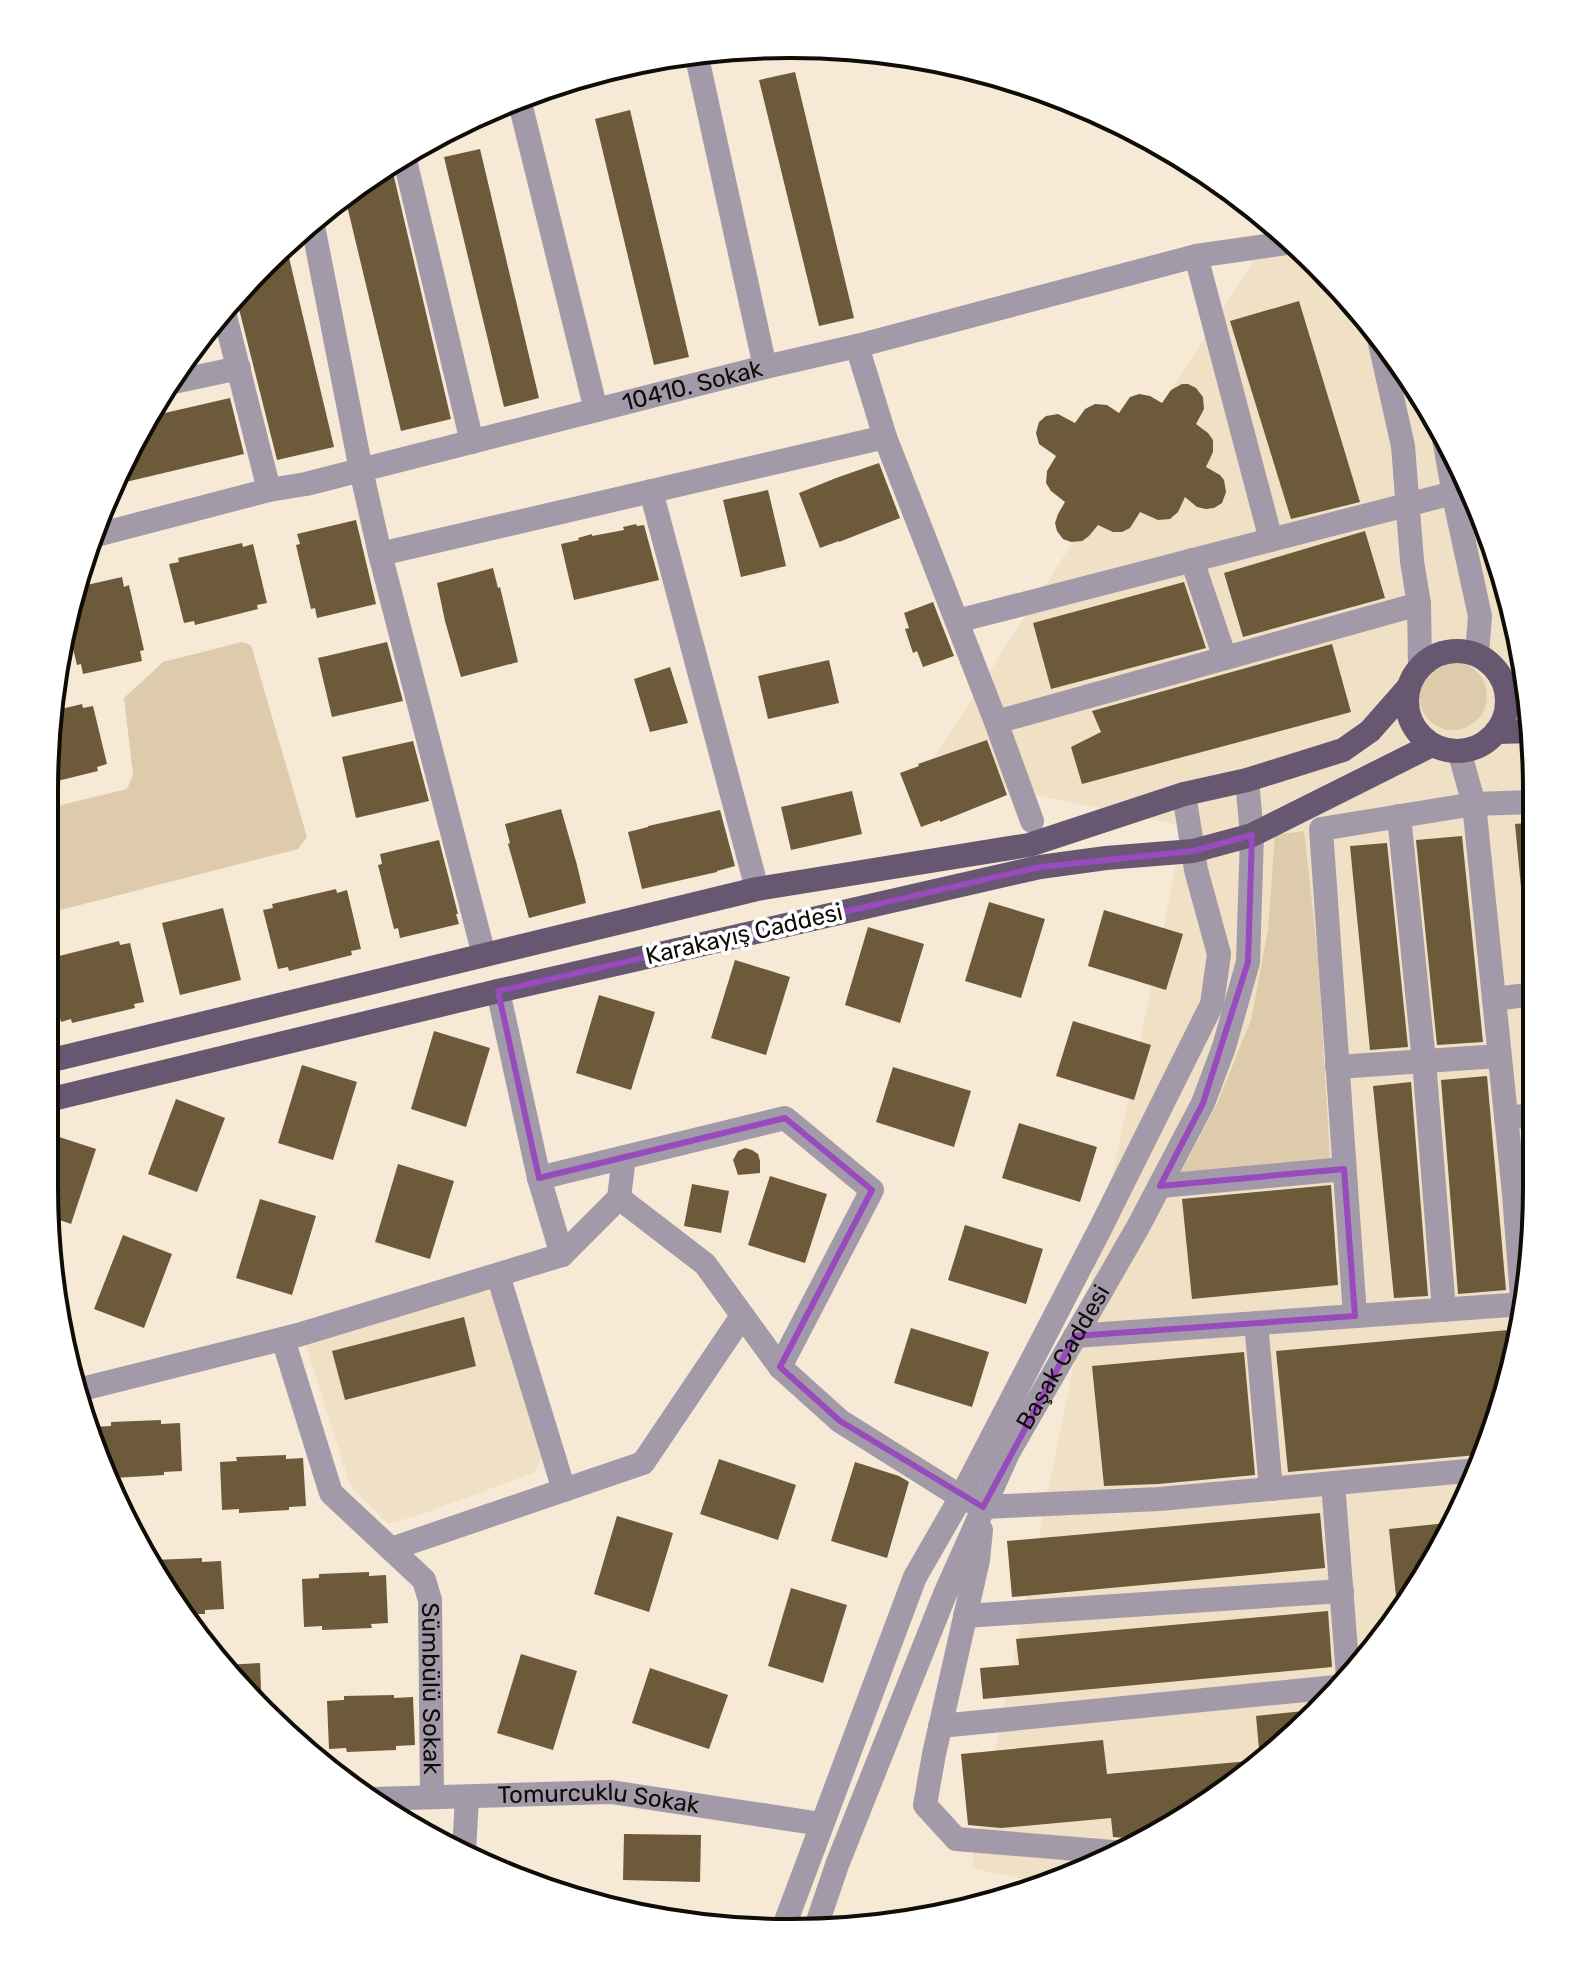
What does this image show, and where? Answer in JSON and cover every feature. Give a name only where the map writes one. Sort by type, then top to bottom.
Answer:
[{"type":"main road","points":[[1484,658],[1500,675],[1506,689],[1504,719],[1486,742],[1473,749],[1445,750],[1432,745],[1419,734],[1410,719],[1406,703],[1407,689],[1420,665],[1433,656],[1462,650],[1484,658],[1513,669]]},
{"type":"main road","name":"Karakayış Caddesi","points":[[58,1059],[757,889],[1029,845],[1184,794],[1247,780],[1343,750],[1370,731],[1407,689]]},
{"type":"main road","points":[[1496,732],[1520,731]]},
{"type":"main road","name":"Karakayış Caddesi","points":[[58,1098],[498,991],[1040,867],[1193,851],[1252,835],[1432,745]]},
{"type":"street","points":[[698,64],[765,367]]},
{"type":"street","points":[[522,110],[596,410]]},
{"type":"street","points":[[407,167],[472,442]]},
{"type":"street","points":[[315,234],[380,554],[484,955]]},
{"type":"street","points":[[1264,245],[1273,240]]},
{"type":"street","name":"10410. Sokak","points":[[105,533],[857,346],[1196,256],[1277,244]]},
{"type":"street","points":[[1196,256],[1271,540]]},
{"type":"street","points":[[227,324],[269,490]]},
{"type":"street","points":[[857,346],[885,437],[1032,821]]},
{"type":"street","points":[[1384,362],[1403,446],[1412,561],[1419,604],[1420,665]]},
{"type":"street","points":[[184,380],[239,368]]},
{"type":"street","points":[[380,554],[885,437]]},
{"type":"street","points":[[1450,473],[1480,616],[1484,658]]},
{"type":"street","points":[[651,491],[757,889]]},
{"type":"street","points":[[957,621],[1453,493]]},
{"type":"street","points":[[1192,560],[1225,658]]},
{"type":"street","points":[[996,722],[1419,604]]},
{"type":"street","points":[[1459,751],[1474,804],[1519,1260]]},
{"type":"street","name":"Başak Caddesi","points":[[819,1918],[837,1865],[945,1594],[1008,1453],[1138,1227],[1203,1103],[1224,1047],[1248,962],[1252,835],[1247,780]]},
{"type":"street","name":"Başak Caddesi","points":[[787,1919],[915,1577],[961,1497],[1099,1231],[1212,1004],[1219,954],[1196,870],[1184,794]]},
{"type":"street","points":[[1355,1316],[1321,829],[1474,804],[1523,802]]},
{"type":"street","points":[[1399,816],[1424,1061],[1444,1310]]},
{"type":"street","points":[[498,991],[539,1178],[562,1255]]},
{"type":"street","points":[[1494,999],[1523,995]]},
{"type":"street","points":[[1337,1067],[1499,1056]]},
{"type":"street","points":[[1506,1118],[1523,1116]]},
{"type":"street","points":[[539,1178],[785,1118],[872,1190],[780,1367]]},
{"type":"street","points":[[87,1388],[283,1339],[562,1255],[619,1198],[624,1157]]},
{"type":"street","points":[[1160,1186],[1344,1169]]},
{"type":"street","points":[[619,1198],[705,1264],[780,1367],[840,1421],[961,1497],[983,1507],[1159,1499],[1465,1471]]},
{"type":"street","points":[[498,1275],[564,1490]]},
{"type":"street","points":[[1075,1336],[1513,1307]]},
{"type":"street","points":[[391,1549],[643,1463],[742,1316]]},
{"type":"street","points":[[1256,1323],[1271,1489]]},
{"type":"street","name":"Sümbülü Sokak","points":[[283,1339],[331,1493],[424,1580],[430,1600],[432,1797]]},
{"type":"street","points":[[1333,1483],[1347,1662]]},
{"type":"street","points":[[983,1507],[978,1560],[925,1805],[956,1839],[1097,1851]]},
{"type":"street","points":[[965,1616],[1342,1591]]},
{"type":"street","points":[[940,1726],[1323,1688]]},
{"type":"street","name":"Tomurcuklu Sokak","points":[[388,1798],[611,1792],[821,1824]]},
{"type":"street","points":[[465,1842],[467,1797]]},
{"type":"highlighted area","points":[[1252,835],[1248,962],[1203,1103],[1160,1186],[1344,1169],[1355,1316],[1075,1336],[983,1507],[840,1421],[780,1367],[872,1190],[785,1118],[539,1178],[498,991],[1040,867],[1193,851]]},
{"type":"shaded area","points":[[1269,237],[1341,308],[1400,384],[1425,424],[1467,510],[1498,601],[1517,695],[1523,790],[1523,1186],[1517,1282],[1498,1376],[1467,1467],[1425,1553],[1372,1632],[1308,1704],[1273,1737],[1197,1796],[1114,1843],[1027,1880],[971,1868],[1184,826],[925,772]]},
{"type":"shaded area","points":[[242,642],[251,645],[307,837],[298,849],[58,911],[58,806],[127,789],[133,775],[124,698],[163,662]]},
{"type":"shaded area","points":[[1460,662],[1481,677],[1487,696],[1485,709],[1477,720],[1460,730],[1446,730],[1429,720],[1421,709],[1419,689],[1429,672],[1440,664]]},
{"type":"shaded area","points":[[1304,831],[1318,958],[1330,1160],[1180,1174],[1217,1104],[1251,1020],[1268,930],[1275,835]]},
{"type":"shaded area","points":[[481,1290],[493,1293],[546,1453],[533,1473],[388,1524],[350,1485],[305,1342]]},
{"type":"building","points":[[795,72],[854,318],[819,326],[759,80]]},
{"type":"building","points":[[630,110],[689,357],[654,365],[595,119]]},
{"type":"building","points":[[480,149],[539,398],[504,407],[444,157]]},
{"type":"building","points":[[394,175],[451,419],[401,431],[347,207]]},
{"type":"building","points":[[289,258],[334,447],[277,460],[239,309]]},
{"type":"building","points":[[1299,301],[1360,502],[1291,519],[1230,321]]},
{"type":"building","points":[[1182,384],[1196,388],[1203,397],[1204,409],[1196,424],[1213,440],[1213,452],[1206,467],[1224,480],[1226,492],[1222,503],[1206,509],[1197,507],[1185,497],[1178,512],[1170,519],[1158,520],[1140,512],[1130,528],[1122,532],[1113,532],[1098,525],[1082,541],[1063,539],[1055,523],[1065,502],[1046,483],[1047,471],[1056,456],[1039,444],[1036,433],[1039,422],[1046,416],[1058,414],[1075,423],[1085,409],[1095,404],[1107,405],[1119,413],[1130,397],[1139,394],[1162,403],[1171,390]]},
{"type":"building","points":[[230,398],[244,454],[127,482],[163,413]]},
{"type":"building","points":[[879,463],[900,518],[820,548],[799,493]]},
{"type":"building","points":[[768,490],[786,566],[741,577],[723,500]]},
{"type":"building","points":[[356,520],[376,604],[317,618],[315,608],[311,609],[296,545],[300,544],[297,534]]},
{"type":"building","points":[[644,525],[659,580],[574,600],[561,544],[592,534],[624,530],[623,527]]},
{"type":"building","points":[[1365,531],[1385,598],[1243,637],[1224,573]]},
{"type":"building","points":[[242,543],[243,547],[253,544],[267,603],[257,605],[258,609],[195,625],[194,621],[184,623],[169,564],[179,562],[178,558]]},
{"type":"building","points":[[493,568],[518,662],[461,677],[437,583]]},
{"type":"building","points":[[122,577],[124,587],[129,585],[144,650],[140,651],[142,661],[83,674],[81,664],[77,665],[72,646],[88,585]]},
{"type":"building","points":[[1184,582],[1206,648],[1051,689],[1033,623]]},
{"type":"building","points":[[933,602],[954,656],[923,667],[917,651],[913,653],[905,629],[909,628],[904,613]]},
{"type":"building","points":[[387,642],[403,701],[332,717],[318,658]]},
{"type":"building","points":[[1332,644],[1351,712],[1082,784],[1071,747],[1101,732],[1092,711]]},
{"type":"building","points":[[829,660],[839,703],[768,719],[758,676]]},
{"type":"building","points":[[670,667],[688,723],[650,732],[634,679]]},
{"type":"building","points":[[82,704],[83,708],[93,706],[107,764],[97,767],[98,771],[58,781],[60,743],[63,709]]},
{"type":"building","points":[[987,740],[1007,795],[921,827],[900,773]]},
{"type":"building","points":[[413,741],[429,801],[356,818],[342,757]]},
{"type":"building","points":[[852,791],[862,834],[791,850],[781,807]]},
{"type":"building","points":[[561,809],[586,903],[529,918],[505,824]]},
{"type":"building","points":[[720,810],[735,866],[642,889],[628,832]]},
{"type":"building","points":[[1523,823],[1523,909],[1515,824]]},
{"type":"building","points":[[1462,836],[1483,1042],[1437,1045],[1416,840]]},
{"type":"building","points":[[439,840],[459,924],[400,938],[398,928],[394,929],[378,865],[382,864],[380,854]]},
{"type":"building","points":[[1387,843],[1408,1047],[1370,1050],[1350,846]]},
{"type":"building","points":[[336,889],[337,893],[347,890],[361,949],[351,951],[352,955],[289,971],[288,967],[278,969],[263,910],[273,908],[272,904]]},
{"type":"building","points":[[989,902],[1045,919],[1021,998],[965,981]]},
{"type":"building","points":[[223,908],[241,980],[180,995],[162,923]]},
{"type":"building","points":[[1104,910],[1183,934],[1166,990],[1088,966]]},
{"type":"building","points":[[868,927],[924,944],[900,1023],[845,1005]]},
{"type":"building","points":[[119,941],[120,945],[130,943],[144,1002],[134,1004],[135,1008],[72,1023],[71,1019],[61,1022],[58,1010],[58,956]]},
{"type":"building","points":[[735,960],[790,977],[766,1055],[711,1038]]},
{"type":"building","points":[[599,995],[655,1012],[631,1090],[576,1073]]},
{"type":"building","points":[[1073,1021],[1151,1045],[1134,1100],[1056,1076]]},
{"type":"building","points":[[434,1031],[490,1048],[466,1127],[411,1109]]},
{"type":"building","points":[[302,1065],[357,1082],[333,1160],[278,1143]]},
{"type":"building","points":[[893,1067],[971,1091],[954,1147],[876,1122]]},
{"type":"building","points":[[1487,1076],[1506,1290],[1458,1294],[1441,1080]]},
{"type":"building","points":[[1411,1082],[1428,1296],[1394,1298],[1373,1086]]},
{"type":"building","points":[[176,1099],[225,1118],[197,1192],[148,1174]]},
{"type":"building","points":[[1019,1123],[1097,1147],[1080,1202],[1002,1178]]},
{"type":"building","points":[[58,1137],[96,1149],[71,1224],[59,1220]]},
{"type":"building","points":[[745,1148],[758,1154],[760,1173],[738,1175],[733,1160],[738,1151]]},
{"type":"building","points":[[398,1164],[454,1181],[430,1259],[375,1242]]},
{"type":"building","points":[[770,1176],[827,1194],[805,1263],[748,1245]]},
{"type":"building","points":[[692,1184],[729,1191],[721,1233],[684,1226]]},
{"type":"building","points":[[1331,1185],[1338,1285],[1192,1299],[1182,1199]]},
{"type":"building","points":[[260,1199],[316,1216],[292,1295],[236,1278]]},
{"type":"building","points":[[965,1225],[1043,1249],[1026,1304],[948,1280]]},
{"type":"building","points":[[123,1235],[172,1254],[144,1328],[94,1309]]},
{"type":"building","points":[[464,1317],[476,1366],[345,1400],[332,1351]]},
{"type":"building","points":[[911,1328],[989,1352],[972,1407],[894,1383]]},
{"type":"building","points":[[1509,1330],[1498,1376],[1471,1456],[1288,1472],[1276,1351]]},
{"type":"building","points":[[1244,1352],[1255,1475],[1104,1486],[1092,1366]]},
{"type":"building","points":[[161,1420],[161,1424],[180,1423],[182,1471],[119,1478],[99,1427],[111,1426],[111,1422]]},
{"type":"building","points":[[286,1455],[286,1459],[303,1458],[306,1506],[239,1513],[239,1509],[222,1510],[220,1462],[237,1461],[236,1457]]},
{"type":"building","points":[[719,1459],[796,1485],[778,1540],[700,1514]]},
{"type":"building","points":[[855,1462],[909,1482],[887,1558],[831,1541]]},
{"type":"building","points":[[1320,1513],[1325,1568],[1012,1597],[1007,1541]]},
{"type":"building","points":[[617,1516],[673,1533],[649,1612],[594,1594]]},
{"type":"building","points":[[1440,1524],[1396,1598],[1389,1529]]},
{"type":"building","points":[[202,1558],[202,1562],[221,1561],[224,1609],[196,1614],[160,1560]]},
{"type":"building","points":[[369,1572],[369,1576],[386,1575],[388,1623],[371,1624],[372,1628],[322,1630],[322,1626],[304,1627],[302,1579],[319,1578],[319,1574]]},
{"type":"building","points":[[791,1588],[847,1605],[823,1683],[768,1666]]},
{"type":"building","points":[[1328,1611],[1332,1667],[983,1699],[980,1668],[1019,1665],[1016,1639]]},
{"type":"building","points":[[521,1654],[577,1671],[553,1750],[497,1733]]},
{"type":"building","points":[[260,1663],[261,1691],[240,1669],[236,1664]]},
{"type":"building","points":[[650,1668],[728,1695],[709,1749],[632,1723]]},
{"type":"building","points":[[394,1695],[394,1698],[413,1697],[415,1745],[396,1746],[396,1750],[347,1752],[346,1748],[329,1749],[327,1701],[344,1700],[344,1696]]},
{"type":"building","points":[[1300,1711],[1259,1749],[1256,1716]]},
{"type":"building","points":[[1103,1740],[1107,1774],[1244,1761],[1197,1796],[1124,1838],[1113,1837],[1111,1818],[1001,1828],[968,1825],[961,1754]]},
{"type":"building","points":[[624,1834],[701,1835],[700,1882],[623,1880]]}]
